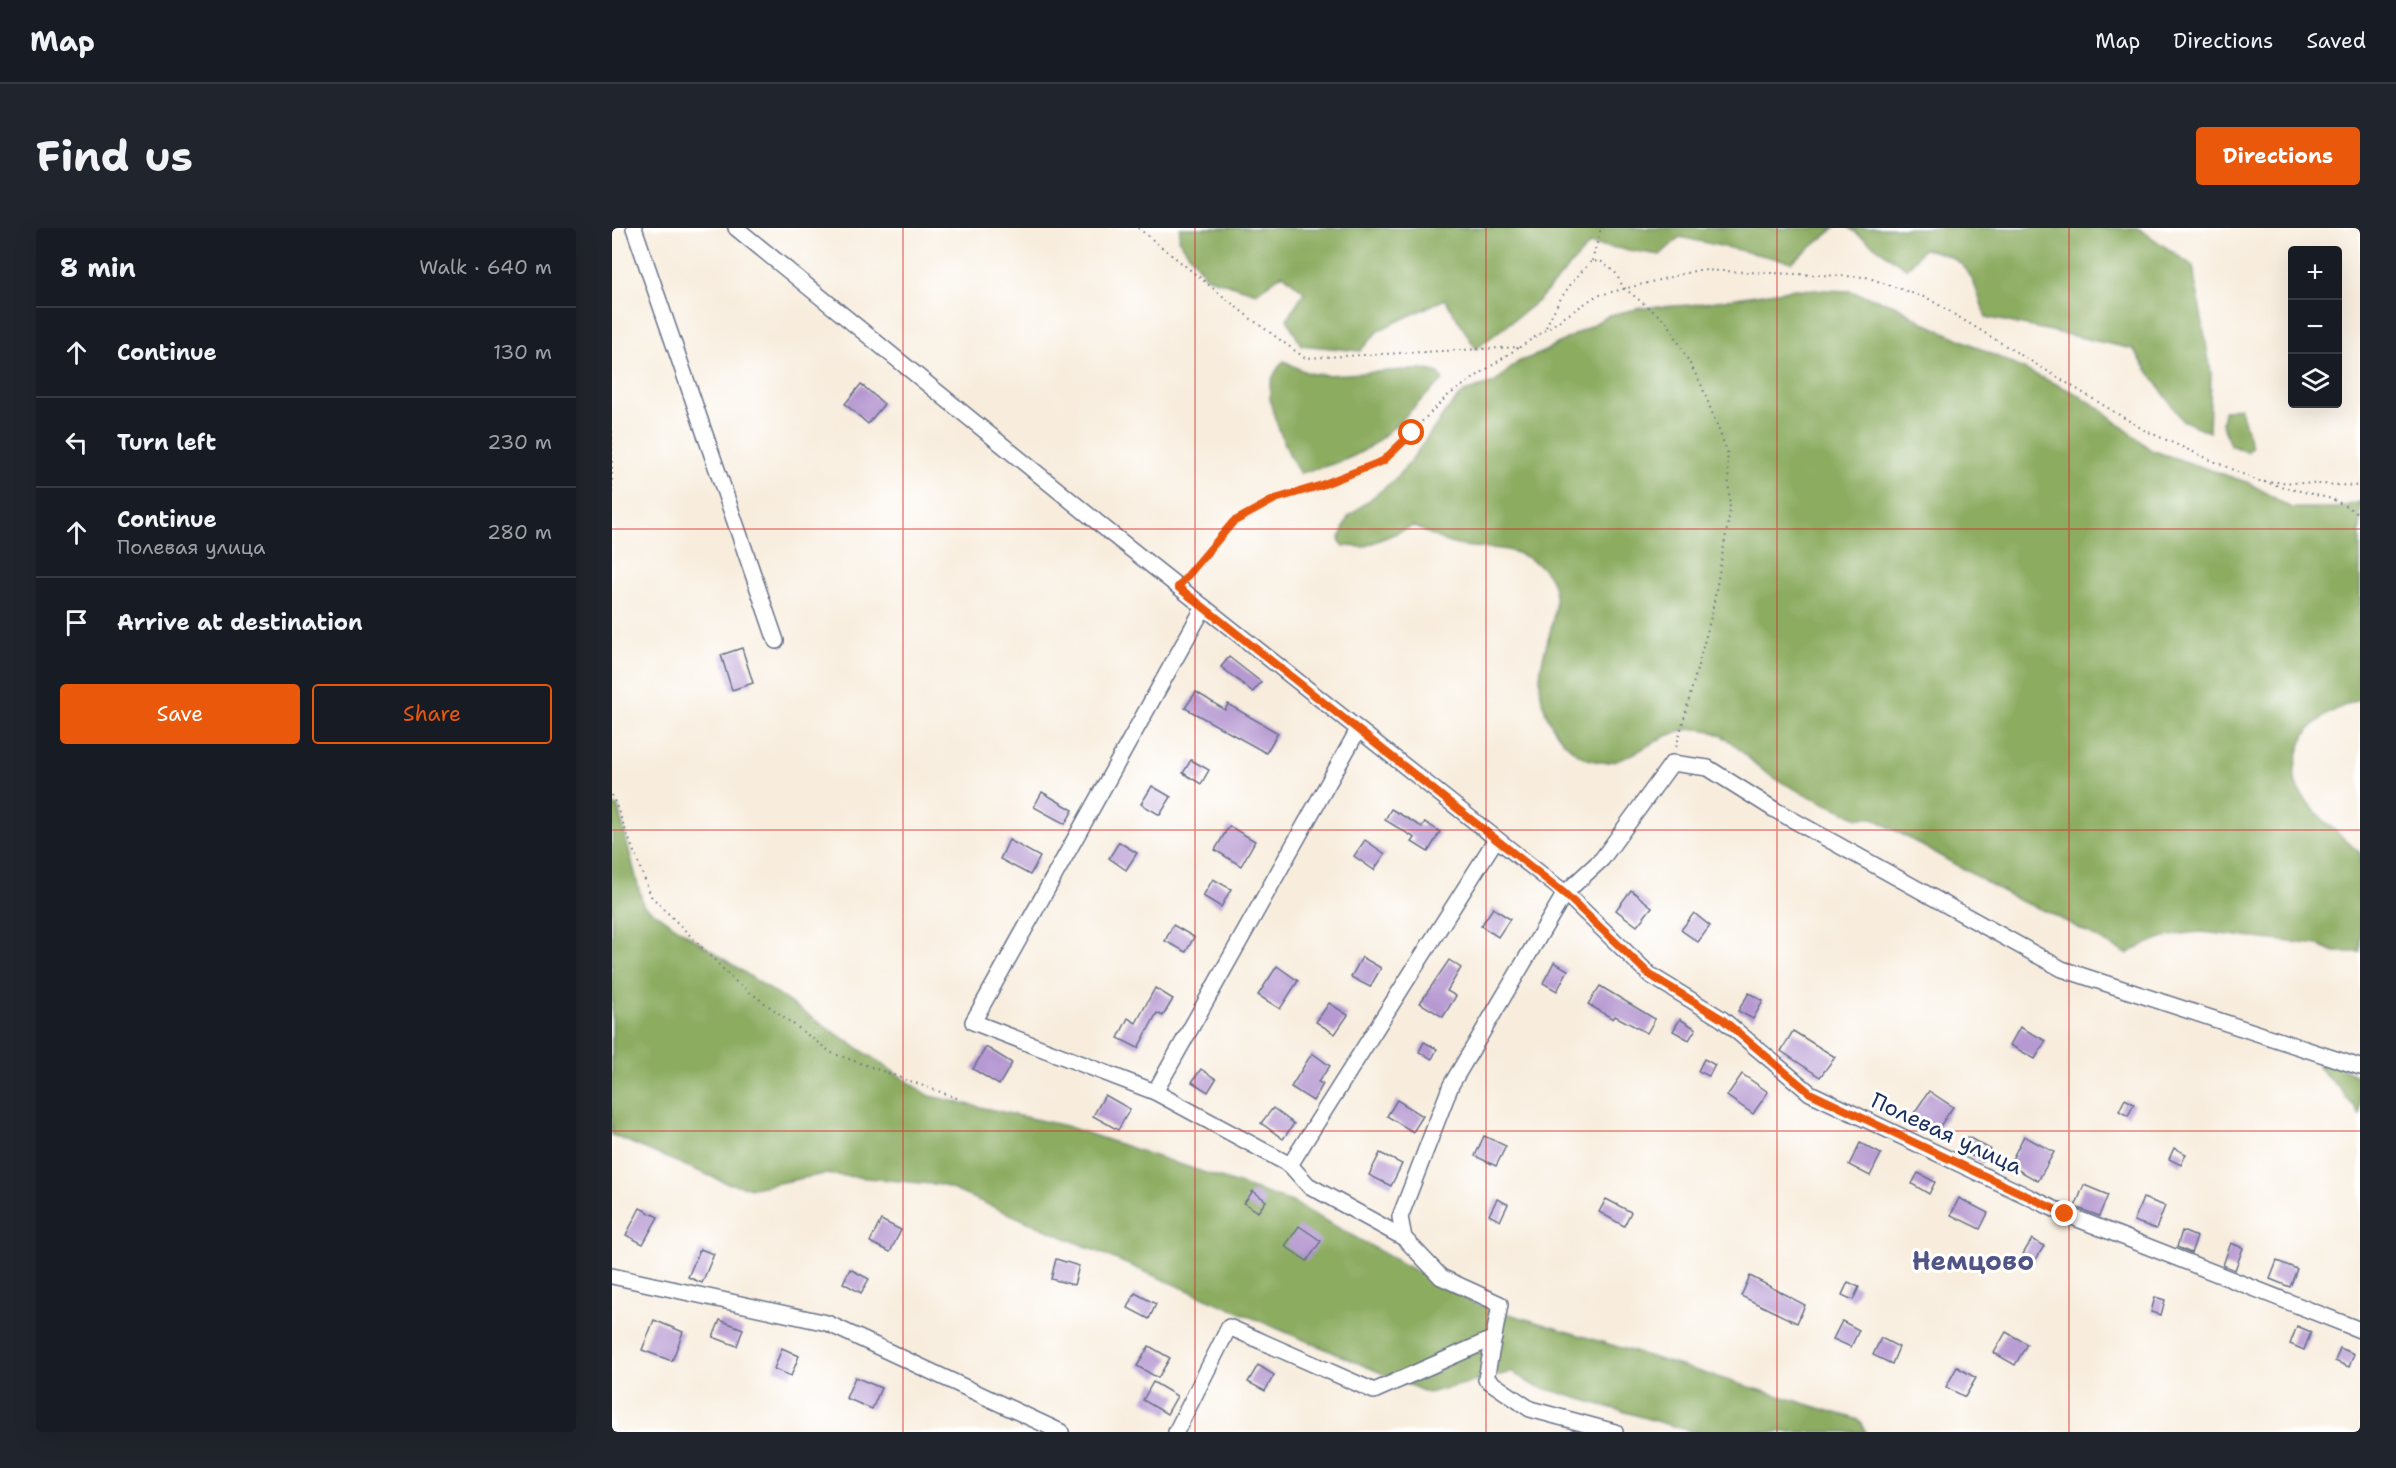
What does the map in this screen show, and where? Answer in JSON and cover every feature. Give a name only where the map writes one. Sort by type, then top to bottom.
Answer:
[{"type":"street","points":[[634,228],[776,641]]},
{"type":"street","name":"Полевая улица","points":[[736,228],[1178,587],[1565,894],[1650,975],[1722,1019],[1810,1093],[2065,1214],[2360,1330]]},
{"type":"street","points":[[1204,607],[973,1022],[1155,1092],[1290,1165],[1308,1185],[1404,1238],[1441,1277],[1500,1304],[1486,1379],[1530,1409],[1615,1432]]},
{"type":"street","points":[[1155,1092],[1358,729]]},
{"type":"street","points":[[1404,1238],[1400,1217],[1451,1085],[1565,894],[1602,859],[1672,763],[1708,768],[1775,810],[2062,969],[2360,1067]]},
{"type":"street","points":[[1290,1165],[1496,839]]},
{"type":"street","points":[[612,1275],[828,1323],[1061,1432]]},
{"type":"street","points":[[1176,1432],[1229,1327],[1374,1391],[1494,1338]]},
{"type":"path","points":[[1138,228],[1250,318],[1305,358],[1520,347]]},
{"type":"path","points":[[1544,329],[1559,297],[1592,261],[1601,228]]},
{"type":"path","points":[[1592,261],[1602,262],[1615,272],[1623,287],[1668,323],[1701,384],[1727,451],[1730,511],[1716,590],[1672,763]]},
{"type":"path","points":[[1178,587],[1233,522],[1275,499],[1319,486],[1383,461],[1446,397],[1596,296],[1623,287],[1698,270],[1866,277],[1929,299],[2144,430],[2258,481],[2332,499],[2360,514]]},
{"type":"path","points":[[612,431],[612,507]]},
{"type":"path","points":[[2258,481],[2360,486]]},
{"type":"path","points":[[612,795],[651,897],[735,981],[832,1053],[957,1098]]},
{"type":"green space","points":[[1180,228],[1835,228],[1792,262],[1680,237],[1660,255],[1590,244],[1538,301],[1476,349],[1445,299],[1379,330],[1360,351],[1301,345],[1287,319],[1304,292],[1283,274],[1256,293],[1206,277],[1179,240]]},
{"type":"green space","points":[[1849,228],[2138,228],[2193,266],[2211,373],[2209,432],[2182,420],[2133,349],[1986,317],[1977,290],[1967,271],[1951,257],[1923,249],[1907,269]]},
{"type":"green space","points":[[1795,289],[1850,291],[1895,305],[1923,322],[2075,393],[2098,407],[2151,450],[2249,483],[2291,508],[2337,508],[2360,502],[2360,699],[2336,709],[2309,729],[2299,750],[2295,766],[2295,780],[2297,787],[2312,808],[2360,853],[2360,952],[2335,952],[2319,945],[2202,932],[2163,938],[2127,954],[2050,913],[2018,900],[1873,818],[1858,818],[1789,786],[1761,769],[1731,742],[1715,733],[1706,730],[1688,730],[1671,734],[1625,758],[1609,762],[1593,761],[1575,752],[1558,735],[1543,704],[1541,668],[1554,613],[1555,599],[1553,586],[1547,574],[1536,563],[1508,550],[1451,543],[1413,526],[1363,547],[1344,546],[1339,540],[1348,517],[1393,481],[1409,463],[1447,410],[1464,392],[1494,383],[1518,362],[1539,354],[1610,315],[1641,308],[1690,305]]},
{"type":"green space","points":[[1284,361],[1302,371],[1314,374],[1343,375],[1429,370],[1439,373],[1443,380],[1386,434],[1366,449],[1342,461],[1300,473],[1281,435],[1271,402],[1272,381],[1275,372]]},
{"type":"green space","points":[[2240,407],[2252,447],[2247,452],[2230,445],[2222,424],[2224,411]]},
{"type":"green space","points":[[612,805],[618,807],[643,905],[930,1096],[1066,1126],[1292,1202],[1473,1303],[1859,1420],[1866,1432],[1693,1432],[1533,1385],[1512,1372],[1428,1393],[942,1185],[824,1174],[753,1188],[727,1183],[612,1135]]},
{"type":"green space","points":[[2320,1059],[2360,1077],[2360,1115],[2340,1089],[2318,1067]]},
{"type":"building","points":[[861,384],[884,404],[868,424],[845,404]]},
{"type":"building","points":[[742,648],[753,683],[732,690],[721,655]]},
{"type":"building","points":[[1229,657],[1261,682],[1253,692],[1221,667]]},
{"type":"building","points":[[1196,692],[1225,710],[1228,704],[1278,733],[1266,753],[1185,708]]},
{"type":"building","points":[[1191,760],[1209,770],[1201,784],[1183,773]]},
{"type":"building","points":[[1152,786],[1171,797],[1160,815],[1141,804]]},
{"type":"building","points":[[1042,792],[1073,810],[1065,824],[1034,807]]},
{"type":"building","points":[[1391,809],[1422,827],[1425,822],[1440,832],[1428,852],[1412,842],[1415,838],[1385,820]]},
{"type":"building","points":[[1229,826],[1255,841],[1241,866],[1215,850]]},
{"type":"building","points":[[1009,840],[1040,857],[1030,875],[1000,859]]},
{"type":"building","points":[[1365,840],[1385,854],[1374,870],[1354,856]]},
{"type":"building","points":[[1119,842],[1137,853],[1126,870],[1109,858]]},
{"type":"building","points":[[1213,879],[1231,889],[1221,907],[1203,896]]},
{"type":"building","points":[[1631,890],[1652,907],[1637,926],[1616,910]]},
{"type":"building","points":[[1493,908],[1510,919],[1498,937],[1481,926]]},
{"type":"building","points":[[1694,913],[1710,926],[1698,942],[1681,930]]},
{"type":"building","points":[[1173,925],[1194,937],[1186,952],[1165,941]]},
{"type":"building","points":[[1362,957],[1381,968],[1370,987],[1351,977]]},
{"type":"building","points":[[1449,960],[1461,968],[1447,991],[1456,996],[1443,1017],[1420,1003]]},
{"type":"building","points":[[1554,962],[1568,970],[1557,991],[1543,983]]},
{"type":"building","points":[[1277,966],[1298,981],[1280,1009],[1258,995]]},
{"type":"building","points":[[1600,986],[1655,1019],[1647,1033],[1615,1016],[1613,1019],[1588,1004]]},
{"type":"building","points":[[1155,988],[1173,999],[1163,1016],[1157,1013],[1138,1048],[1118,1038],[1128,1018],[1136,1023]]},
{"type":"building","points":[[1749,993],[1763,1001],[1753,1019],[1738,1011]]},
{"type":"building","points":[[1329,1003],[1348,1015],[1335,1034],[1316,1022]]},
{"type":"building","points":[[1680,1019],[1696,1029],[1689,1040],[1673,1031]]},
{"type":"building","points":[[2020,1027],[2046,1041],[2035,1059],[2010,1045]]},
{"type":"building","points":[[1793,1031],[1835,1057],[1820,1077],[1781,1051]]},
{"type":"building","points":[[1424,1042],[1437,1049],[1432,1059],[1419,1052]]},
{"type":"building","points":[[986,1047],[1012,1063],[999,1085],[973,1069]]},
{"type":"building","points":[[1312,1053],[1330,1066],[1318,1082],[1323,1084],[1313,1101],[1291,1087]]},
{"type":"building","points":[[1704,1059],[1715,1065],[1709,1076],[1698,1071]]},
{"type":"building","points":[[1201,1069],[1216,1079],[1208,1092],[1192,1082]]},
{"type":"building","points":[[1742,1074],[1768,1092],[1753,1114],[1727,1096]]},
{"type":"building","points":[[1929,1091],[1953,1107],[1936,1132],[1912,1116]]},
{"type":"building","points":[[1105,1095],[1130,1109],[1118,1130],[1093,1116]]},
{"type":"building","points":[[2125,1099],[2134,1104],[2128,1116],[2119,1111]]},
{"type":"building","points":[[1397,1100],[1423,1116],[1413,1132],[1387,1116]]},
{"type":"building","points":[[1273,1108],[1294,1124],[1283,1139],[1261,1123]]},
{"type":"building","points":[[1484,1136],[1506,1146],[1496,1166],[1475,1156]]},
{"type":"building","points":[[2024,1136],[2054,1152],[2038,1181],[2009,1165]]},
{"type":"building","points":[[1968,1137],[1990,1149],[1982,1162],[1961,1149]]},
{"type":"building","points":[[1860,1143],[1881,1154],[1870,1176],[1849,1165]]},
{"type":"building","points":[[2174,1148],[2186,1154],[2181,1165],[2169,1159]]},
{"type":"building","points":[[1380,1153],[1402,1164],[1391,1186],[1369,1175]]},
{"type":"building","points":[[1918,1173],[1935,1182],[1929,1194],[1912,1184]]},
{"type":"building","points":[[2084,1185],[2108,1195],[2099,1216],[2075,1207]]},
{"type":"building","points":[[1253,1191],[1266,1201],[1258,1212],[1244,1203]]},
{"type":"building","points":[[1959,1198],[1988,1213],[1980,1229],[1951,1215]]},
{"type":"building","points":[[2143,1198],[2165,1206],[2156,1229],[2134,1221]]},
{"type":"building","points":[[1497,1199],[1508,1204],[1500,1221],[1489,1215]]},
{"type":"building","points":[[1606,1199],[1631,1212],[1624,1226],[1599,1212]]},
{"type":"building","points":[[640,1208],[658,1217],[643,1244],[626,1235]]},
{"type":"building","points":[[881,1220],[901,1230],[890,1252],[870,1242]]},
{"type":"building","points":[[1299,1226],[1321,1241],[1307,1261],[1285,1246]]},
{"type":"building","points":[[2182,1231],[2197,1237],[2191,1253],[2177,1247]]},
{"type":"building","points":[[2032,1239],[2044,1246],[2035,1261],[2023,1254]]},
{"type":"building","points":[[2231,1243],[2243,1248],[2235,1270],[2223,1265]]},
{"type":"building","points":[[700,1249],[714,1254],[702,1283],[688,1277]]},
{"type":"building","points":[[1056,1259],[1079,1266],[1074,1285],[1051,1279]]},
{"type":"building","points":[[2277,1261],[2297,1269],[2290,1287],[2270,1279]]},
{"type":"building","points":[[850,1269],[869,1279],[861,1293],[843,1283]]},
{"type":"building","points":[[1750,1276],[1805,1305],[1797,1323],[1741,1296]]},
{"type":"building","points":[[1848,1282],[1859,1287],[1853,1300],[1842,1295]]},
{"type":"building","points":[[1135,1293],[1156,1304],[1149,1319],[1128,1308]]},
{"type":"building","points":[[2155,1297],[2165,1300],[2161,1315],[2151,1312]]},
{"type":"building","points":[[654,1320],[683,1332],[672,1361],[642,1350]]},
{"type":"building","points":[[720,1320],[743,1329],[737,1346],[713,1337]]},
{"type":"building","points":[[1842,1321],[1859,1330],[1851,1347],[1833,1339]]},
{"type":"building","points":[[2297,1326],[2311,1332],[2304,1350],[2290,1344]]},
{"type":"building","points":[[2006,1332],[2027,1344],[2015,1365],[1994,1353]]},
{"type":"building","points":[[1881,1338],[1899,1347],[1892,1364],[1873,1355]]},
{"type":"building","points":[[1149,1346],[1170,1358],[1158,1378],[1137,1366]]},
{"type":"building","points":[[782,1348],[799,1356],[791,1376],[774,1369]]},
{"type":"building","points":[[2340,1348],[2354,1354],[2349,1367],[2335,1361]]},
{"type":"building","points":[[1258,1365],[1274,1375],[1265,1391],[1248,1382]]},
{"type":"building","points":[[1957,1367],[1976,1378],[1965,1397],[1946,1387]]},
{"type":"building","points":[[855,1377],[881,1388],[872,1409],[846,1398]]},
{"type":"building","points":[[1153,1382],[1177,1396],[1167,1414],[1143,1400]]},
{"type":"district","name":"Немцово","points":[[1973,1261]]},
{"type":"route","points":[[1412,433],[1383,461],[1319,486],[1275,499],[1233,522],[1210,546],[1178,587],[1565,894],[1650,975],[1722,1019],[1810,1093],[2065,1214]]}]
